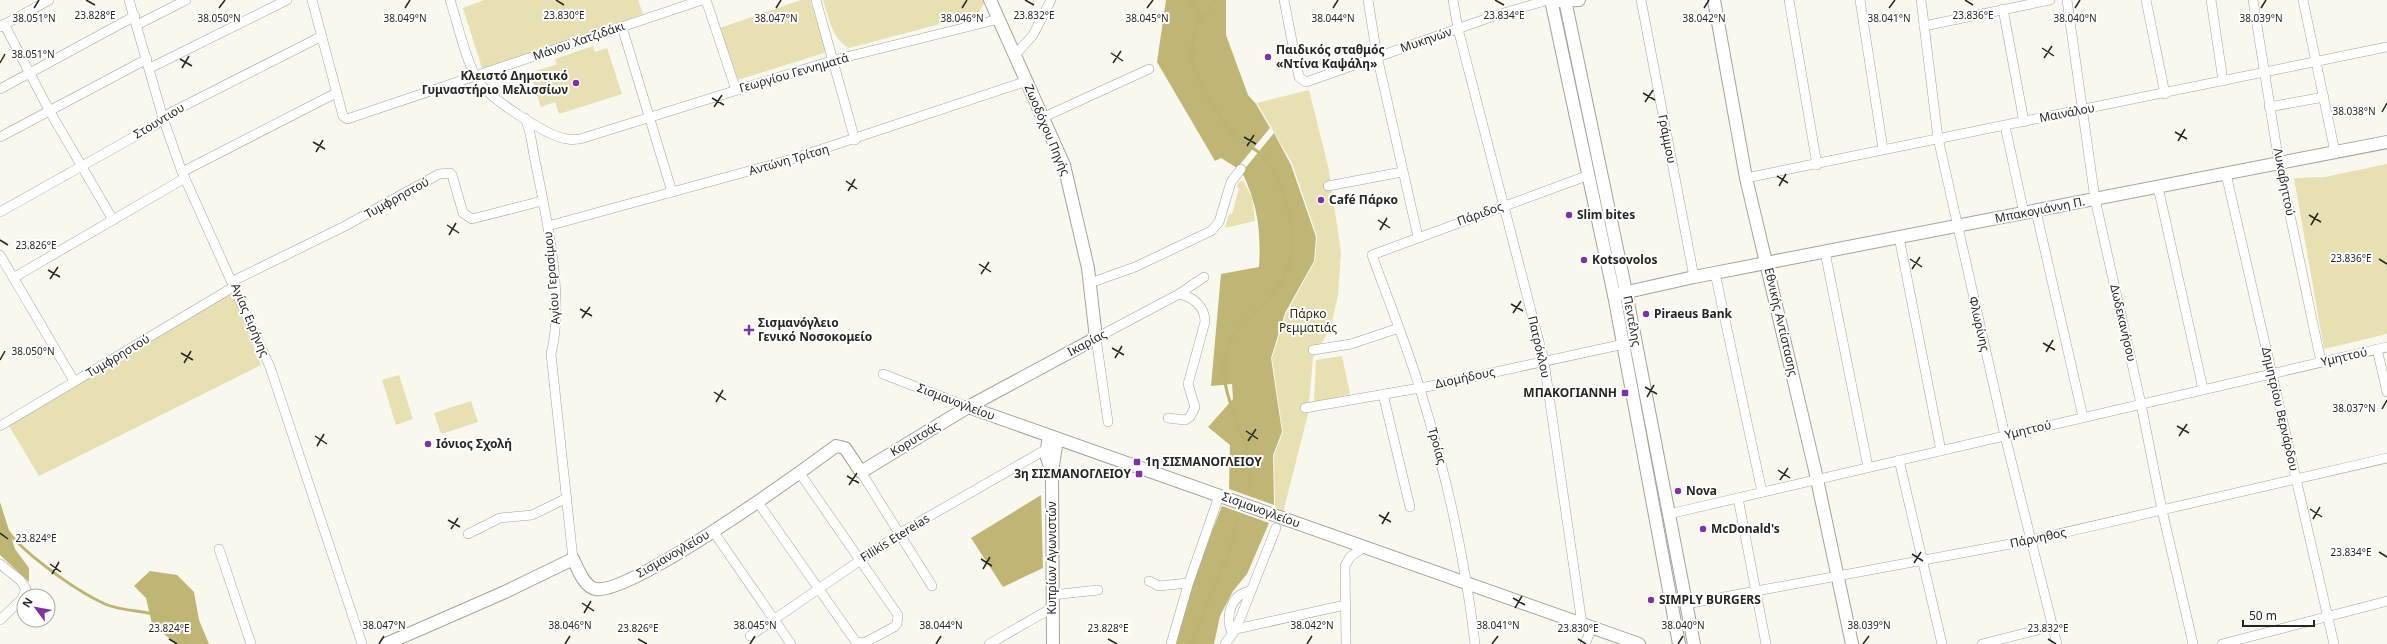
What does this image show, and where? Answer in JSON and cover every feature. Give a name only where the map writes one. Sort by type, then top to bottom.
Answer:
[{"type":"street","points":[[49,0],[2,26],[113,220]]},
{"type":"street","name":"Αγίας Ειρήνης","points":[[129,0],[150,68],[163,118],[184,175],[270,367],[362,644]]},
{"type":"street","points":[[0,89],[136,20],[186,0]]},
{"type":"street","points":[[150,68],[287,0]]},
{"type":"street","points":[[13,278],[113,220],[184,175],[336,93],[312,0]]},
{"type":"street","points":[[450,0],[475,76]]},
{"type":"street","name":"Μάνου Χατζιδάκι","points":[[336,93],[343,116],[347,119],[702,0]]},
{"type":"street","points":[[706,0],[736,90]]},
{"type":"street","points":[[816,0],[834,60],[836,74],[855,140]]},
{"type":"street","name":"Ζωοδόχου Πηγής","points":[[990,0],[1064,165],[1078,217],[1090,283],[1096,338]]},
{"type":"street","points":[[1015,55],[1035,32],[1051,0]]},
{"type":"street","name":"Μυκηνών","points":[[1284,0],[1300,77],[1306,82],[1377,56],[1548,0]]},
{"type":"street","points":[[1368,0],[1377,56],[1402,172],[1418,237]]},
{"type":"street","name":"Πατρόκλου","points":[[1452,0],[1503,206],[1544,361],[1587,626]]},
{"type":"street","points":[[1559,0],[1578,0]]},
{"type":"street","name":"Πεντέλης","points":[[1559,0],[1589,175],[1622,292],[1624,344],[1679,644]]},
{"type":"street","name":"Πεντέλης","points":[[1559,0],[1669,514],[1694,644]]},
{"type":"street","name":"Γράμμου","points":[[1641,0],[1694,277]]},
{"type":"street","name":"Εθνικής Αντίστασης","points":[[1714,0],[1746,178],[1817,479],[1852,644]]},
{"type":"street","points":[[1788,0],[1818,165]]},
{"type":"street","points":[[1860,0],[1870,48],[1883,149]]},
{"type":"street","name":"Φλωρίνης","points":[[1921,0],[1938,138],[2005,436],[2057,644]]},
{"type":"street","points":[[1924,26],[2050,0]]},
{"type":"street","name":"Δωδεκανήσου","points":[[2067,0],[2096,199],[2141,404],[2162,510],[2193,644]]},
{"type":"street","points":[[2146,0],[2166,94]]},
{"type":"street","points":[[2211,0],[2223,81]]},
{"type":"street","name":"Λυκαβηττού","points":[[2253,0],[2266,73],[2269,107],[2279,163],[2321,362]]},
{"type":"street","points":[[2303,0],[2336,152]]},
{"type":"street","points":[[2003,10],[2024,122]]},
{"type":"street","name":"Γεωργίου Γεννηματά","points":[[475,76],[493,96],[525,118],[557,136],[568,139],[580,139],[834,60],[999,19]]},
{"type":"street","points":[[622,27],[672,192]]},
{"type":"street","name":"Στουντιου","points":[[0,212],[82,164],[155,125],[163,118],[322,36]]},
{"type":"street","name":"Μαινάλου","points":[[1746,178],[1818,165],[1883,149],[2166,94],[2387,47]]},
{"type":"street","points":[[0,137],[147,58]]},
{"type":"street","points":[[1042,118],[1149,69]]},
{"type":"street","name":"Αντώνη Τρίτση","points":[[548,226],[855,140],[1027,81]]},
{"type":"street","points":[[2269,107],[2324,97]]},
{"type":"street","name":"Αγίου Γερασίμου","points":[[525,118],[532,138],[542,201],[548,226],[556,300],[556,328],[551,354],[573,559]]},
{"type":"street","points":[[2005,126],[2024,213]]},
{"type":"street","name":"Μπακογιάννη Π.","points":[[1622,292],[2387,142]]},
{"type":"street","points":[[1090,283],[1135,267],[1211,231],[1219,222],[1231,182],[1241,168]]},
{"type":"street","points":[[1328,186],[1402,172]]},
{"type":"street","name":"Τυμφρηστού","points":[[0,426],[234,284],[346,226],[440,174],[450,173],[452,175],[463,213],[472,218],[542,201]]},
{"type":"street","name":"Δημητρίου Βερνάρδου","points":[[2226,174],[2334,644]]},
{"type":"street","name":"Πάριδος","points":[[1372,255],[1589,175]]},
{"type":"street","points":[[2158,187],[2203,390]]},
{"type":"street","points":[[2036,210],[2083,418]]},
{"type":"street","points":[[1899,237],[1941,451]]},
{"type":"street","points":[[1825,252],[1868,467]]},
{"type":"street","points":[[0,254],[74,381]]},
{"type":"street","name":"Τροίας","points":[[1372,255],[1420,387],[1444,471],[1468,584],[1475,644]]},
{"type":"street","points":[[1715,273],[1762,492]]},
{"type":"street","name":"Ικαρίας","points":[[968,407],[1179,294],[1204,277]]},
{"type":"street","points":[[1168,418],[1185,420],[1194,412],[1195,407],[1188,384],[1193,372],[1205,322],[1204,311],[1199,304],[1188,296],[1179,294]]},
{"type":"street","points":[[1313,350],[1351,344],[1399,328]]},
{"type":"street","points":[[1096,338],[1108,422]]},
{"type":"street","name":"Διομήδους","points":[[1305,408],[1420,387],[1624,344]]},
{"type":"street","name":"Υμηττού","points":[[1669,514],[2387,347]]},
{"type":"street","points":[[2377,349],[2387,392]]},
{"type":"street","name":"Σισμανογλείου","points":[[883,374],[1053,438],[1219,496],[1278,523],[1364,547],[1640,644]]},
{"type":"street","points":[[1383,394],[1410,507]]},
{"type":"street","name":"Κορυτσάς","points":[[861,472],[968,407]]},
{"type":"street","name":"Κυπρίων Αγωνιστών","points":[[1053,438],[1046,450],[1053,467]]},
{"type":"street","name":"Κυπρίων Αγωνιστών","points":[[1053,438],[1053,644]]},
{"type":"street","name":"Σισμανογλείου","points":[[573,559],[588,585],[600,590],[655,567],[713,531],[836,446],[845,448],[861,472]]},
{"type":"street","points":[[1053,467],[1067,452],[1079,447]]},
{"type":"street","name":"Filikis Etereias","points":[[750,636],[900,533],[1046,450]]},
{"type":"street","name":"Πάρνηθος","points":[[1686,604],[2032,540],[2387,458]]},
{"type":"street","points":[[1899,460],[1942,644]]},
{"type":"street","points":[[757,501],[856,642],[864,643],[880,640],[894,627],[899,619],[800,472]]},
{"type":"street","points":[[861,472],[932,586]]},
{"type":"street","points":[[1171,644],[1188,583],[1219,496]]},
{"type":"street","points":[[468,534],[500,518],[532,515],[567,498]]},
{"type":"street","points":[[1738,498],[1754,592],[1766,644]]},
{"type":"street","points":[[1225,644],[1234,631],[1278,523]]},
{"type":"street","points":[[713,531],[791,644]]},
{"type":"street","points":[[1346,644],[1345,566],[1350,556],[1364,547]]},
{"type":"street","points":[[219,548],[251,644]]},
{"type":"street","points":[[386,644],[505,592],[573,559]]},
{"type":"street","points":[[0,564],[20,580],[26,589],[22,599],[0,620]]},
{"type":"street","points":[[1149,581],[1159,586],[1188,583]]},
{"type":"street","points":[[1052,595],[1098,590]]},
{"type":"street","points":[[2222,644],[2387,601]]},
{"type":"street","points":[[1234,631],[1345,605]]},
{"type":"street","points":[[989,644],[1052,608]]},
{"type":"street","points":[[1585,644],[1587,626]]},
{"type":"street","points":[[1982,644],[2053,626]]},
{"type":"green space","points":[[484,0],[638,0],[643,14],[483,71],[463,8]]},
{"type":"green space","points":[[801,0],[810,0],[827,52],[738,80],[720,28]]},
{"type":"green space","points":[[823,0],[986,0],[978,14],[849,48],[843,45],[835,34]]},
{"type":"green space","name":"Κλειστό Δημοτικό Γυμναστήριο Μελισσίων","points":[[593,46],[595,52],[607,48],[622,94],[559,114],[555,102],[541,107],[530,73],[557,64],[555,59]]},
{"type":"green space","name":"Πάρκο Ρεμματιάς","points":[[1309,90],[1328,166],[1341,253],[1338,295],[1331,327],[1313,358],[1308,414],[1283,513],[1275,506],[1274,455],[1283,433],[1272,358],[1286,314],[1315,261],[1317,236],[1292,163],[1257,103]]},
{"type":"green space","points":[[2387,164],[2387,334],[2324,349],[2294,178],[2325,177]]},
{"type":"green space","points":[[1243,180],[1252,198],[1255,221],[1225,228],[1229,214],[1232,214],[1239,188],[1237,187],[1238,183]]},
{"type":"green space","points":[[232,293],[261,365],[39,476],[9,426]]},
{"type":"green space","points":[[1342,356],[1350,394],[1314,403],[1316,360]]},
{"type":"green space","points":[[399,375],[413,419],[396,425],[382,380]]},
{"type":"green space","points":[[471,401],[478,422],[441,434],[434,413]]},
{"type":"shaded area","points":[[1166,0],[1226,0],[1226,35],[1248,95],[1256,104],[1270,128],[1237,168],[1221,158],[1215,161],[1157,62]]},
{"type":"shaded area","points":[[1274,133],[1291,165],[1316,237],[1314,261],[1285,313],[1271,358],[1282,432],[1273,455],[1274,505],[1229,489],[1230,445],[1208,427],[1233,399],[1232,384],[1211,386],[1221,274],[1259,267],[1259,230],[1257,218],[1252,196],[1242,172]]},
{"type":"shaded area","points":[[1041,495],[1043,568],[1003,587],[971,538]]},
{"type":"shaded area","points":[[0,502],[15,549],[29,568],[29,582],[0,555]]},
{"type":"shaded area","points":[[1222,506],[1269,523],[1247,574],[1233,591],[1220,616],[1214,644],[1176,644],[1191,585]]},
{"type":"shaded area","points":[[150,571],[177,575],[194,592],[199,620],[209,644],[176,644],[152,624],[146,598],[134,586]]},
{"type":"waterway","points":[[1189,0],[1201,16]]},
{"type":"waterway","points":[[1215,0],[1198,23],[1194,33],[1192,57],[1197,75],[1208,97],[1233,133],[1262,155],[1270,165],[1282,191],[1293,233],[1290,261],[1285,274],[1269,298],[1243,323],[1231,338],[1226,351],[1224,368],[1226,386],[1230,403],[1248,457],[1251,474],[1249,492]]},
{"type":"waterway","points":[[1191,644],[1231,546],[1238,519]]},
{"type":"waterway","points":[[0,523],[14,539],[46,567],[83,592],[94,599],[117,608],[163,617],[172,622],[181,631],[187,644]]},
{"type":"place","name":"Παιδικός σταθμός «Ντίνα Καψάλη»","points":[[1268,57]]},
{"type":"place","name":"Κλειστό Δημοτικό Γυμναστήριο Μελισσίων","points":[[576,83]]},
{"type":"place","name":"Café Πάρκο","points":[[1321,200]]},
{"type":"place","name":"Slim bites","points":[[1569,215]]},
{"type":"place","name":"Kotsovolos","points":[[1584,260]]},
{"type":"place","name":"Piraeus Bank","points":[[1646,314]]},
{"type":"place","name":"Σισμανόγλειο Γενικό Νοσοκομείο","points":[[749,330]]},
{"type":"place","name":"ΜΠΑΚΟΓΙΑΝΝΗ","points":[[1625,393]]},
{"type":"place","name":"Ιόνιος Σχολή","points":[[428,444]]},
{"type":"place","name":"1η ΣΙΣΜΑΝΟΓΛΕΙΟΥ","points":[[1137,462]]},
{"type":"place","name":"3η ΣΙΣΜΑΝΟΓΛΕΙΟΥ","points":[[1139,474]]},
{"type":"place","name":"Nova","points":[[1678,491]]},
{"type":"place","name":"McDonald's","points":[[1703,529]]},
{"type":"place","name":"SIMPLY BURGERS","points":[[1651,600]]}]
